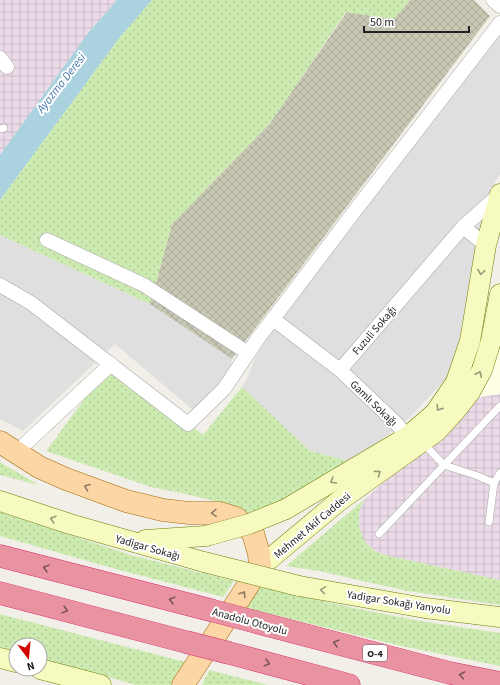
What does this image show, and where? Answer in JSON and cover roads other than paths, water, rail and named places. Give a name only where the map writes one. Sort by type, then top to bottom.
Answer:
[{"type":"highway","name":"Anadolu Otoyolu","points":[[0,556],[450,673],[500,682]]},
{"type":"highway","points":[[0,593],[349,685]]},
{"type":"main road","name":"Mehmet Akif Caddesi","points":[[463,387],[486,245],[500,194]]},
{"type":"main road","name":"Mehmet Akif Caddesi","points":[[183,685],[260,568],[415,439],[435,413],[482,370],[491,341],[500,294]]},
{"type":"main road","name":"Mehmet Akif Caddesi","points":[[131,542],[206,536],[249,524],[286,509],[415,439]]},
{"type":"main road","points":[[0,442],[39,467],[66,479],[126,501],[163,510],[189,513],[220,513],[236,518],[253,533],[259,554],[260,568]]},
{"type":"main road","name":"Yadigar Sokağı","points":[[0,501],[131,542],[299,586]]},
{"type":"main road","name":"Yadigar Sokağı Yanyolu","points":[[299,586],[425,608],[500,617]]},
{"type":"main road","points":[[48,671],[101,685]]},
{"type":"street","points":[[493,0],[500,6]]},
{"type":"street","points":[[0,286],[31,303],[188,424],[224,389],[273,319],[500,23]]},
{"type":"street","name":"Fuzuli Sokağı","points":[[340,370],[463,227],[500,194]]},
{"type":"street","points":[[463,227],[486,245]]},
{"type":"street","points":[[46,240],[144,285],[248,353]]},
{"type":"street","points":[[273,319],[340,370]]},
{"type":"street","points":[[25,444],[111,364]]},
{"type":"street","name":"Gamlı Sokağı","points":[[340,370],[415,439]]},
{"type":"lane","points":[[379,534],[500,406]]},
{"type":"lane","points":[[415,439],[444,465],[494,483]]},
{"type":"lane","points":[[489,522],[494,483],[500,473]]},
{"type":"water","name":"Ayazma Deresi","points":[[117,0],[152,0],[120,37],[0,200],[0,155],[88,33]]}]
